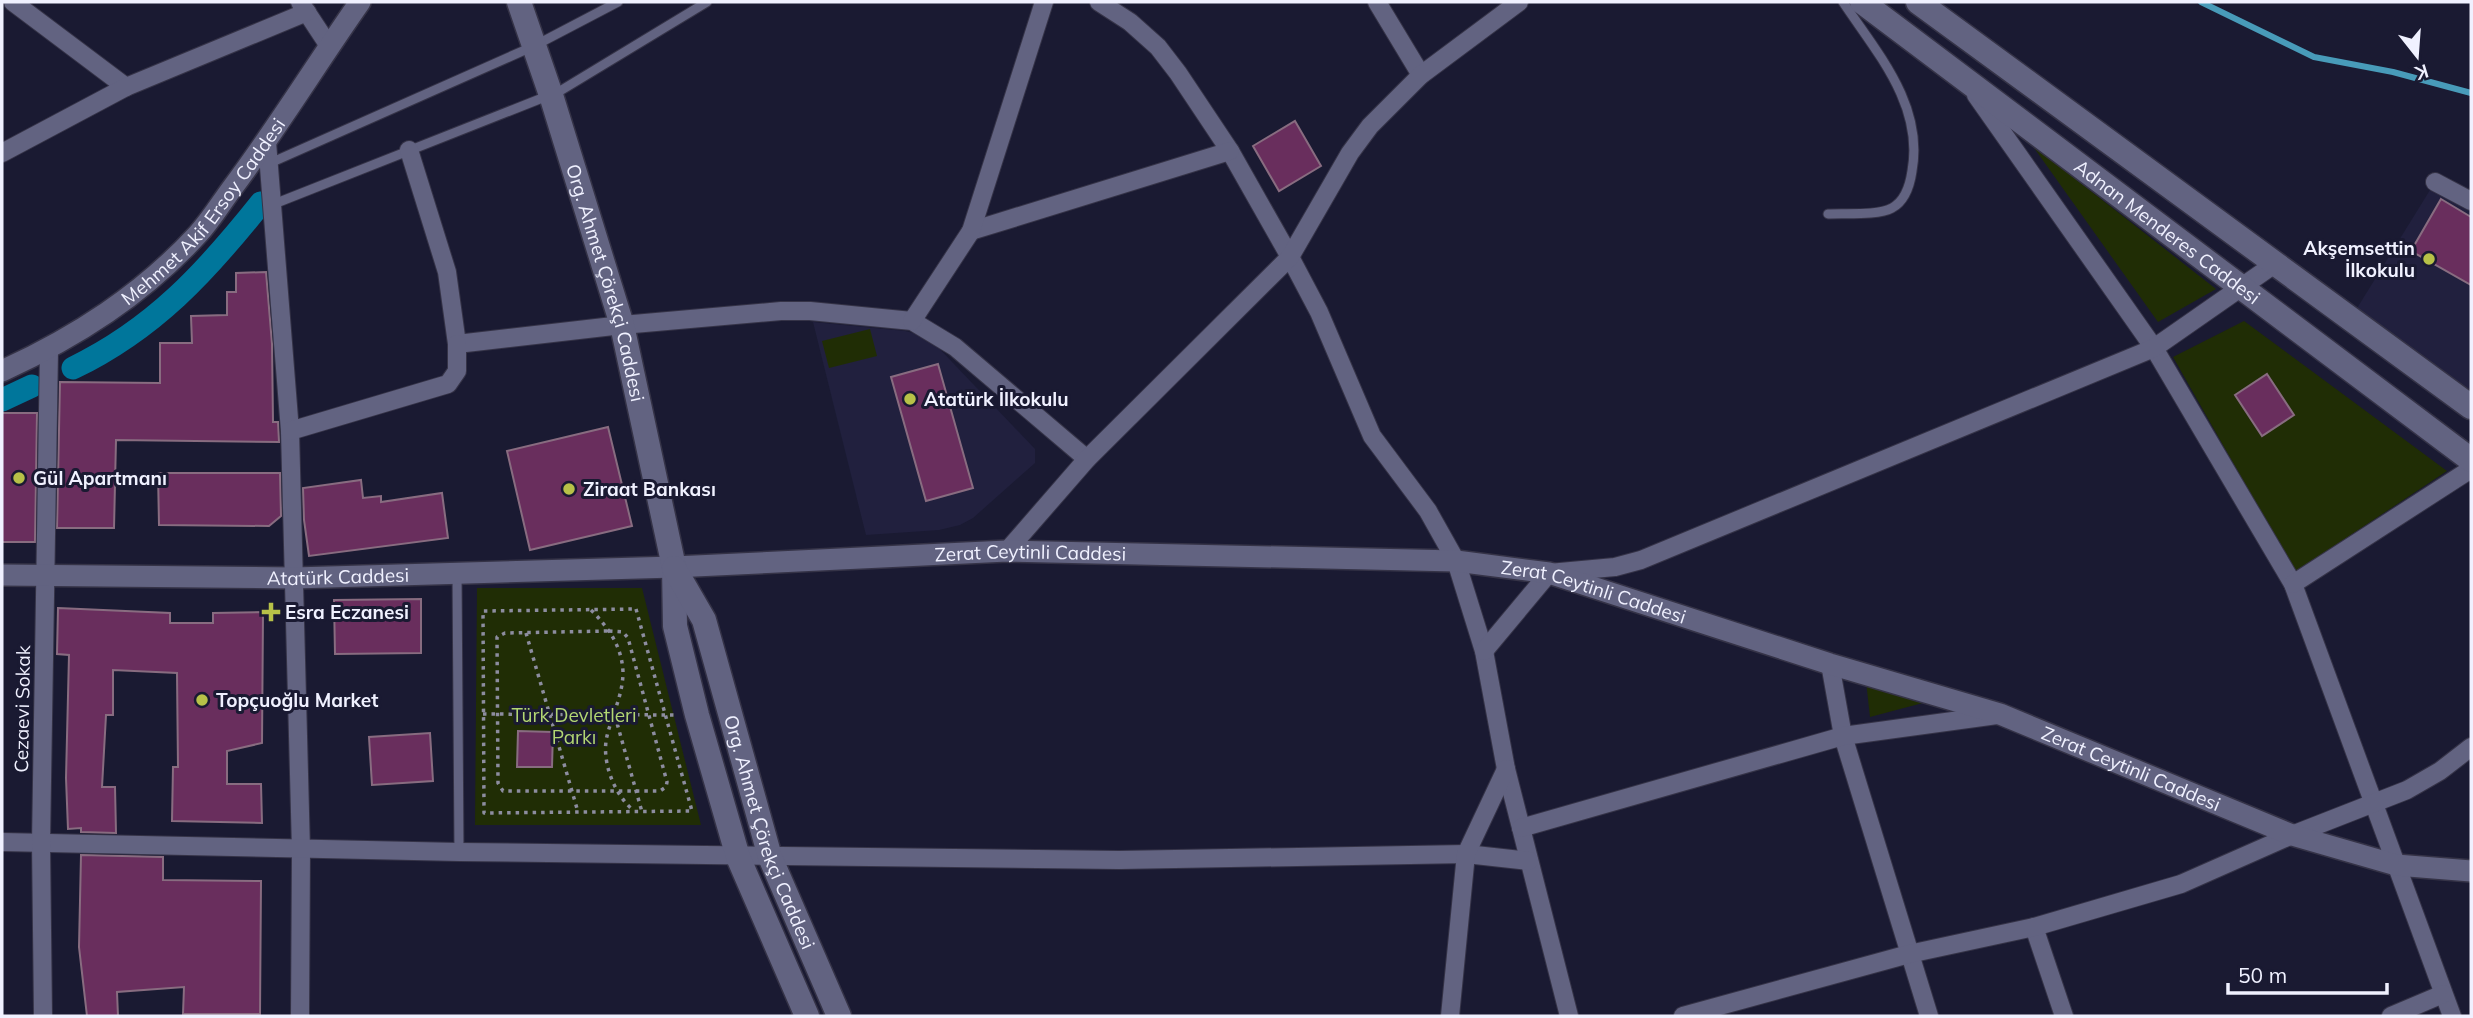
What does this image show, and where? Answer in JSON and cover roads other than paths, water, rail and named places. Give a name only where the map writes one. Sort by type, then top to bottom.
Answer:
[{"type":"main road","name":"Org. Ahmet Çörekçi Caddesi","points":[[519,2],[551,95],[622,325],[674,567],[675,626],[697,715],[738,857],[807,1016]]},
{"type":"main road","name":"Adnan Menderes Caddesi","points":[[1862,2],[2471,460]]},
{"type":"main road","name":"Adnan Menderes Caddesi","points":[[1918,2],[2471,407]]},
{"type":"main road","name":"Org. Ahmet Çörekçi Caddesi","points":[[674,567],[697,606],[710,637],[770,857],[839,1016]]},
{"type":"street","points":[[13,2],[126,87]]},
{"type":"street","name":"Mehmet Akif Ersoy Caddesi","points":[[2,371],[49,350],[119,305],[156,275],[199,233],[242,176],[268,153],[329,46],[360,2]]},
{"type":"street","points":[[912,321],[971,231],[1044,2]]},
{"type":"street","points":[[1099,2],[1123,8],[1165,56],[1230,151],[1319,313],[1372,436],[1421,500],[1456,561],[1484,651],[1506,769],[1569,1016]]},
{"type":"street","points":[[1377,2],[1421,75]]},
{"type":"street","points":[[1007,551],[1087,459],[1290,257],[1350,153],[1370,126],[1421,75],[1519,2]]},
{"type":"street","points":[[2,153],[126,87],[303,7],[329,46]]},
{"type":"street","points":[[1968,83],[2154,348],[2293,584],[2452,1016]]},
{"type":"street","points":[[290,431],[447,384],[457,370],[457,344],[447,272],[409,150]]},
{"type":"street","points":[[971,231],[1230,151]]},
{"type":"street","points":[[268,153],[290,431],[301,850],[300,1016]]},
{"type":"street","points":[[2435,183],[2471,201]]},
{"type":"street","points":[[1484,651],[1549,573],[1615,567],[1641,560],[2154,348],[2276,263]]},
{"type":"street","points":[[457,344],[622,325],[794,311],[912,321],[955,347],[1087,459]]},
{"type":"street","name":"Cezaevi Sokak","points":[[43,1016],[41,843],[49,350]]},
{"type":"street","points":[[2293,584],[2471,469]]},
{"type":"street","name":"Zerat Ceytinli Caddesi","points":[[674,567],[1007,551],[1456,561],[1549,573],[1830,664],[2000,714],[2292,835],[2396,865],[2471,870]]},
{"type":"street","name":"Atatürk Caddesi","points":[[2,575],[294,578],[674,567]]},
{"type":"street","points":[[1830,664],[1843,736],[1928,1016]]},
{"type":"street","points":[[1521,828],[1843,736],[2000,714]]},
{"type":"street","points":[[1683,1016],[1909,954],[2034,927],[2181,884],[2292,835],[2407,790],[2440,771],[2471,747]]},
{"type":"street","points":[[1450,1016],[1466,854],[1506,769]]},
{"type":"street","points":[[2,842],[738,857],[1119,860],[1466,854],[1530,861]]},
{"type":"street","points":[[2034,927],[2064,1016]]},
{"type":"street","points":[[2390,1016],[2443,994]]},
{"type":"lane","points":[[268,153],[534,46],[618,2]]},
{"type":"lane","points":[[274,204],[575,84],[707,2]]},
{"type":"lane","points":[[1828,214],[1880,212],[1893,208],[1903,198],[1910,181],[1914,152],[1911,119],[1897,84],[1843,2]]},
{"type":"lane","points":[[457,573],[459,852]]},
{"type":"waterway","points":[[2201,2],[2314,57],[2393,72],[2471,93]]},
{"type":"waterway","points":[[73,368],[129,335],[177,297],[261,203]]},
{"type":"waterway","points":[[2,400],[32,386]]},
{"type":"place","name":"Akşemsettin İlkokulu","points":[[2429,259]]},
{"type":"place","name":"Atatürk İlkokulu","points":[[910,399]]},
{"type":"place","name":"Gül Apartmanı","points":[[19,478]]},
{"type":"place","name":"Ziraat Bankası","points":[[569,489]]},
{"type":"place","name":"Esra Eczanesi","points":[[271,612]]},
{"type":"place","name":"Topçuoğlu Market","points":[[202,700]]},
{"type":"park label","name":"Türk Devletleri Parkı","points":[[574,726]]}]
